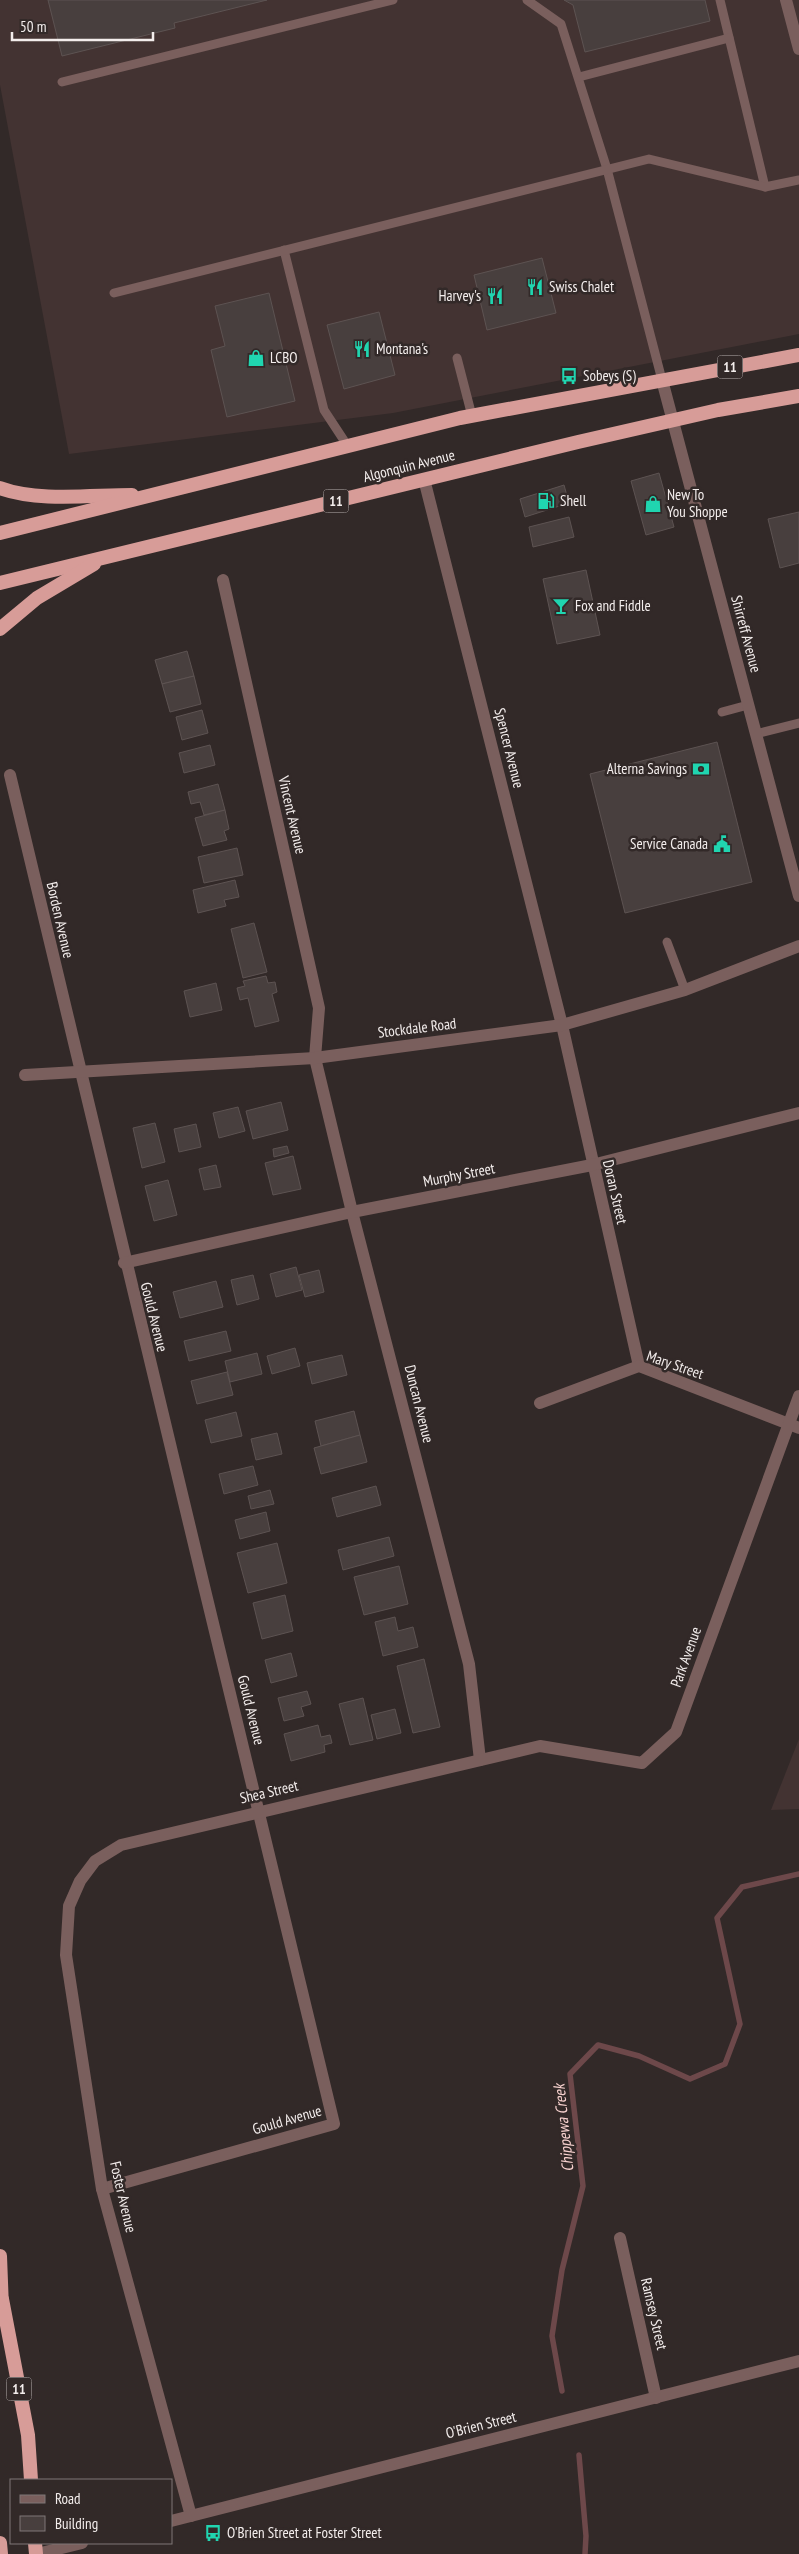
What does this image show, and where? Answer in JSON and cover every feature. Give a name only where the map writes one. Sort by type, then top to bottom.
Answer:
[{"type":"highway","name":"11","points":[[0,533],[347,445],[472,416],[799,355]]},
{"type":"highway","name":"Algonquin Avenue","points":[[0,584],[672,420],[799,396]]},
{"type":"highway","points":[[0,488],[15,494],[153,495]]},
{"type":"highway","points":[[0,629],[37,598],[106,557]]},
{"type":"highway","name":"11","points":[[0,2256],[2,2299],[0,2333]]},
{"type":"highway","name":"11","points":[[2,2299],[28,2435],[31,2479]]},
{"type":"highway","points":[[0,2544],[1,2554]]},
{"type":"street","points":[[786,0],[799,49]]},
{"type":"street","name":"Shirreff Avenue","points":[[662,380],[799,896]]},
{"type":"street","name":"Spencer Avenue","points":[[424,479],[562,1025]]},
{"type":"street","name":"Vincent Avenue","points":[[222,580],[319,1008],[315,1058]]},
{"type":"street","name":"Borden Avenue","points":[[10,775],[79,1072]]},
{"type":"street","name":"Stockdale Road","points":[[25,1075],[315,1058],[562,1025],[685,990],[799,946]]},
{"type":"street","name":"Doran Street","points":[[562,1025],[592,1165],[639,1366]]},
{"type":"street","name":"Duncan Avenue","points":[[315,1058],[352,1212],[469,1664],[480,1760]]},
{"type":"street","name":"Gould Avenue","points":[[79,1072],[124,1263],[260,1811],[334,2124],[102,2189]]},
{"type":"street","name":"Murphy Street","points":[[124,1263],[352,1212],[592,1165],[799,1113]]},
{"type":"street","name":"Mary Street","points":[[540,1403],[639,1366],[794,1427]]},
{"type":"street","name":"Park Avenue","points":[[480,1760],[540,1746],[642,1763],[676,1732],[794,1427],[799,1396]]},
{"type":"street","name":"Shea Street","points":[[80,1881],[95,1861],[122,1845],[480,1760]]},
{"type":"street","name":"Foster Avenue","points":[[80,1881],[68,1906],[66,1955],[102,2189],[191,2516]]},
{"type":"street","name":"Ramsey Street","points":[[620,2238],[656,2398]]},
{"type":"street","name":"O'Brien Street","points":[[172,2521],[799,2361]]},
{"type":"street","points":[[36,2554],[78,2544]]},
{"type":"lane","points":[[62,82],[393,0]]},
{"type":"lane","points":[[527,0],[561,24],[606,169],[662,380]]},
{"type":"lane","points":[[720,0],[765,186]]},
{"type":"lane","points":[[579,77],[728,38]]},
{"type":"lane","points":[[114,293],[649,159],[765,186],[799,180]]},
{"type":"lane","points":[[284,250],[324,410],[347,445]]},
{"type":"lane","points":[[458,358],[472,416]]},
{"type":"lane","points":[[722,712],[748,705]]},
{"type":"lane","points":[[756,734],[799,723]]},
{"type":"lane","points":[[667,942],[685,990]]},
{"type":"shaded area","points":[[0,0],[799,0],[799,334],[393,413],[69,454],[0,85]]},
{"type":"shaded area","points":[[799,1739],[799,1809],[771,1810]]},
{"type":"building","points":[[48,0],[267,0],[174,23],[175,28],[62,56]]},
{"type":"building","points":[[564,0],[705,0],[710,21],[585,52],[573,5]]},
{"type":"building","points":[[542,258],[556,313],[487,330],[474,275]]},
{"type":"building","points":[[269,293],[295,401],[227,417],[211,350],[225,346],[215,306]]},
{"type":"building","points":[[379,312],[395,375],[344,389],[327,325]]},
{"type":"building","name":"New To You Shoppe","points":[[659,473],[674,527],[646,535],[631,481]]},
{"type":"building","points":[[564,485],[569,503],[525,517],[520,499]]},
{"type":"building","points":[[799,512],[799,563],[780,568],[768,519]]},
{"type":"building","points":[[569,517],[574,537],[533,547],[529,527]]},
{"type":"building","points":[[586,570],[600,635],[557,644],[543,579]]},
{"type":"building","points":[[187,651],[194,676],[162,684],[155,660]]},
{"type":"building","points":[[194,676],[201,704],[170,712],[162,684]]},
{"type":"building","points":[[202,710],[208,733],[182,740],[176,717]]},
{"type":"building","points":[[717,742],[752,882],[625,913],[590,774]]},
{"type":"building","points":[[210,745],[215,765],[184,773],[179,753]]},
{"type":"building","points":[[218,784],[225,810],[204,815],[200,802],[191,804],[188,792]]},
{"type":"building","points":[[225,810],[229,829],[224,831],[227,840],[203,846],[195,818]]},
{"type":"building","points":[[237,848],[243,875],[204,883],[198,857]]},
{"type":"building","points":[[235,880],[239,897],[224,900],[226,906],[198,913],[193,890]]},
{"type":"building","points":[[254,923],[267,972],[243,978],[231,929]]},
{"type":"building","points":[[266,976],[268,983],[275,982],[277,992],[272,994],[279,1021],[255,1027],[248,998],[240,1000],[237,988],[245,986],[243,981]]},
{"type":"building","points":[[216,983],[222,1010],[190,1017],[184,991]]},
{"type":"building","points":[[281,1102],[288,1130],[253,1139],[246,1111]]},
{"type":"building","points":[[238,1107],[245,1131],[219,1138],[213,1113]]},
{"type":"building","points":[[155,1123],[165,1162],[142,1168],[133,1128]]},
{"type":"building","points":[[196,1124],[201,1147],[179,1152],[174,1129]]},
{"type":"building","points":[[287,1146],[289,1153],[274,1157],[273,1149]]},
{"type":"building","points":[[293,1156],[301,1189],[273,1195],[265,1163]]},
{"type":"building","points":[[216,1165],[221,1187],[204,1190],[199,1169]]},
{"type":"building","points":[[168,1180],[177,1215],[154,1221],[145,1186]]},
{"type":"building","points":[[296,1267],[302,1290],[276,1297],[270,1274]]},
{"type":"building","points":[[319,1270],[324,1292],[305,1297],[299,1275]]},
{"type":"building","points":[[253,1275],[259,1299],[237,1305],[231,1280]]},
{"type":"building","points":[[216,1281],[223,1307],[180,1318],[173,1292]]},
{"type":"building","points":[[226,1331],[231,1351],[189,1361],[184,1341]]},
{"type":"building","points":[[295,1348],[300,1366],[272,1374],[267,1356]]},
{"type":"building","points":[[257,1353],[262,1374],[230,1382],[225,1361]]},
{"type":"building","points":[[342,1355],[347,1375],[312,1384],[307,1363]]},
{"type":"building","points":[[227,1372],[233,1395],[197,1404],[191,1381]]},
{"type":"building","points":[[354,1411],[360,1435],[321,1446],[315,1421]]},
{"type":"building","points":[[236,1412],[242,1436],[211,1443],[205,1420]]},
{"type":"building","points":[[277,1433],[282,1454],[256,1460],[251,1439]]},
{"type":"building","points":[[360,1435],[367,1462],[321,1474],[314,1448]]},
{"type":"building","points":[[253,1466],[258,1485],[224,1494],[219,1474]]},
{"type":"building","points":[[376,1486],[381,1505],[337,1517],[332,1498]]},
{"type":"building","points":[[270,1490],[274,1504],[251,1509],[248,1496]]},
{"type":"building","points":[[266,1512],[270,1531],[240,1539],[235,1520]]},
{"type":"building","points":[[389,1537],[394,1556],[343,1570],[338,1550]]},
{"type":"building","points":[[277,1543],[287,1583],[248,1593],[237,1553]]},
{"type":"building","points":[[399,1566],[408,1604],[364,1615],[354,1577]]},
{"type":"building","points":[[285,1595],[293,1631],[262,1639],[253,1603]]},
{"type":"building","points":[[395,1617],[398,1631],[413,1627],[418,1647],[383,1656],[375,1622]]},
{"type":"building","points":[[291,1653],[297,1676],[271,1683],[265,1660]]},
{"type":"building","points":[[424,1659],[440,1727],[413,1733],[397,1666]]},
{"type":"building","points":[[307,1691],[311,1704],[301,1707],[304,1716],[284,1721],[278,1698]]},
{"type":"building","points":[[363,1698],[373,1740],[350,1745],[339,1704]]},
{"type":"building","points":[[395,1709],[401,1733],[377,1739],[371,1715]]},
{"type":"building","points":[[318,1725],[321,1737],[330,1735],[332,1743],[324,1745],[325,1752],[291,1761],[284,1734]]},
{"type":"waterway","name":"Chippewa Creek","points":[[562,2391],[552,2336],[562,2270],[583,2186],[570,2074],[598,2045],[639,2056],[690,2079],[725,2064],[740,2024],[717,1918],[742,1887],[799,1874]]},
{"type":"waterway","name":"Chippewa Creek","points":[[579,2455],[586,2536],[585,2554]]},
{"type":"place","name":"Swiss Chalet","points":[[535,287]]},
{"type":"place","name":"Harvey's","points":[[495,296]]},
{"type":"place","name":"Montana's","points":[[362,349]]},
{"type":"place","name":"LCBO","points":[[256,358]]},
{"type":"place","name":"Sobeys (S)","points":[[569,376]]},
{"type":"place","name":"Shell","points":[[546,501]]},
{"type":"place","name":"New To You Shoppe","points":[[653,504]]},
{"type":"place","name":"Fox and Fiddle","points":[[561,606]]},
{"type":"place","name":"Alterna Savings","points":[[701,769]]},
{"type":"place","name":"Service Canada","points":[[722,844]]},
{"type":"place","name":"O'Brien Street at Foster Street","points":[[213,2533]]}]
